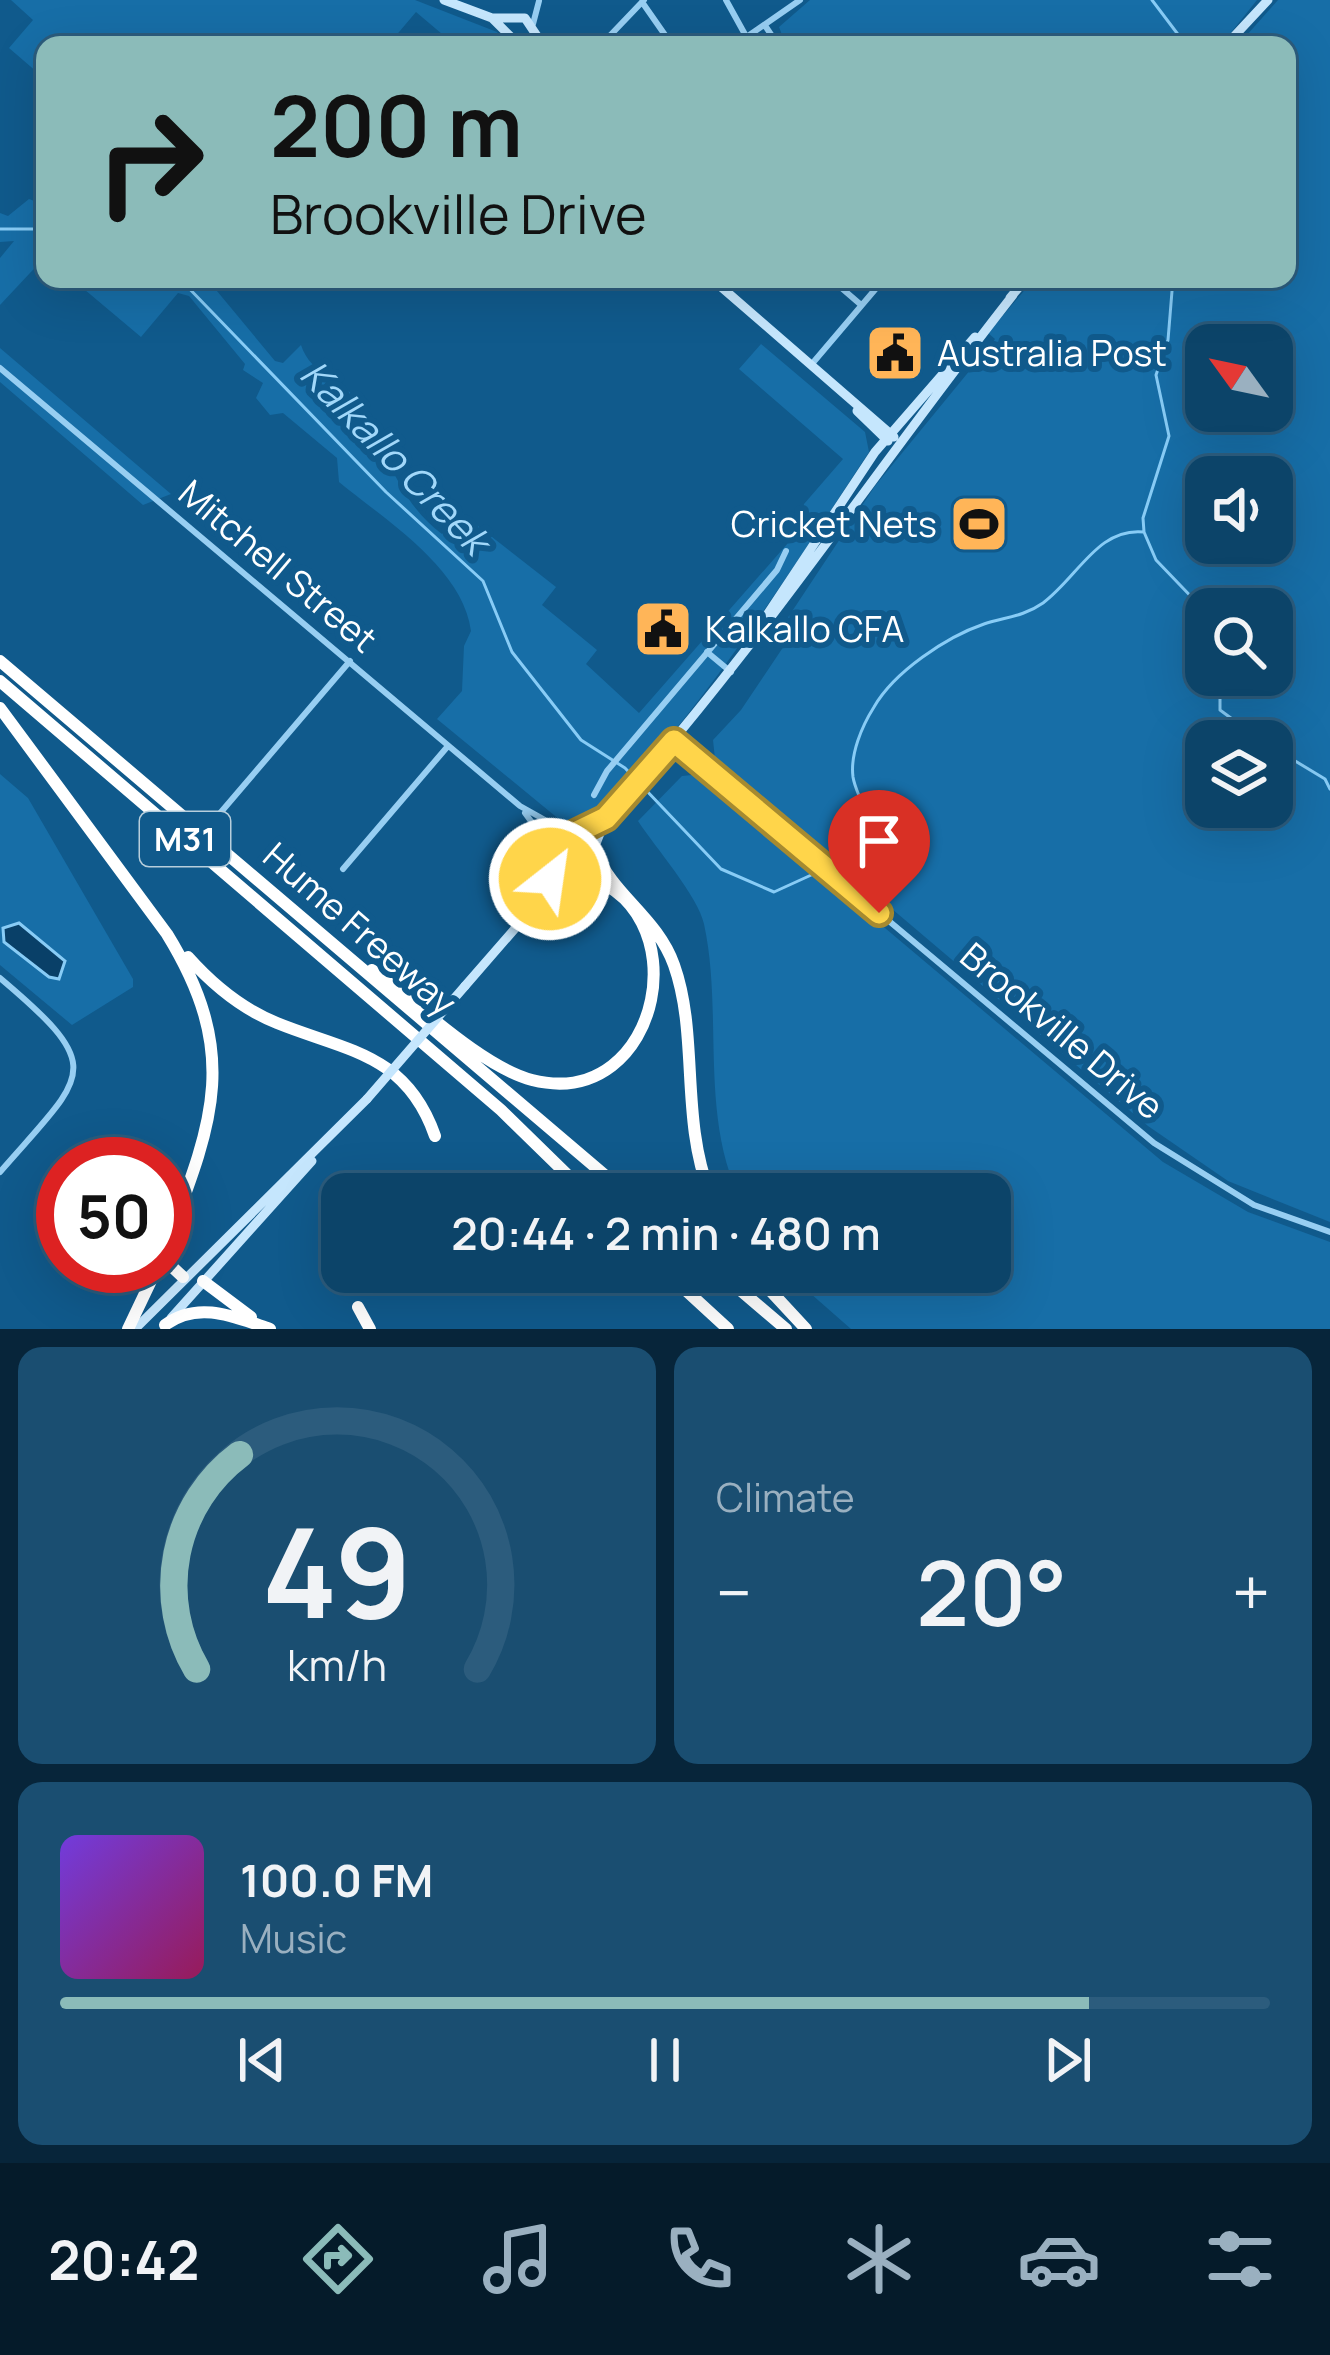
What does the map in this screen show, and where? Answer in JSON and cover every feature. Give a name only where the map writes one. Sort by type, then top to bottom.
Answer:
[{"type":"highway","name":"Hume Freeway","points":[[0,661],[306,923],[507,1105],[568,1173]]},
{"type":"highway","name":"Hume Freeway","points":[[0,681],[507,1105],[599,1173]]},
{"type":"highway","points":[[0,708],[167,934],[209,980],[246,1007],[354,1048],[388,1069],[413,1094],[435,1136]]},
{"type":"highway","points":[[596,849],[621,890],[655,925],[674,964],[691,1125],[704,1173]]},
{"type":"highway","points":[[306,923],[505,1069],[530,1080],[571,1083],[602,1073],[627,1054],[647,1021],[656,980],[651,947],[631,909],[604,884],[577,875]]},
{"type":"highway","points":[[167,934],[203,1003],[215,1066],[210,1124],[192,1176]]},
{"type":"highway","points":[[194,1275],[272,1329]]},
{"type":"highway","points":[[131,1329],[146,1293]]},
{"type":"highway","points":[[689,1293],[728,1329]]},
{"type":"highway","points":[[743,1293],[786,1329]]},
{"type":"highway","points":[[773,1293],[806,1329]]},
{"type":"highway","points":[[358,1307],[370,1329]]},
{"type":"highway","points":[[164,1327],[177,1316],[203,1311],[272,1329]]},
{"type":"main road","points":[[444,0],[492,18],[518,18],[533,26],[538,36]]},
{"type":"main road","points":[[1234,36],[1266,2]]},
{"type":"main road","points":[[492,18],[515,36]]},
{"type":"main road","points":[[508,32],[518,18]]},
{"type":"main road","points":[[530,36],[533,26]]},
{"type":"main road","points":[[722,288],[890,440]]},
{"type":"main road","points":[[131,1329],[270,1206],[525,916],[547,885],[555,856],[572,834],[606,818],[793,596],[890,440],[1019,288]]},
{"type":"main road","points":[[525,916],[590,869],[606,818]]},
{"type":"main road","points":[[572,834],[586,836],[596,849]]},
{"type":"main road","points":[[555,856],[560,868],[577,875]]},
{"type":"main road","points":[[164,1327],[194,1275],[368,1099]]},
{"type":"street","points":[[518,18],[539,0]]},
{"type":"street","points":[[533,26],[539,0]]},
{"type":"street","points":[[726,0],[746,36]]},
{"type":"street","points":[[750,36],[800,0]]},
{"type":"street","points":[[610,36],[643,1],[665,36]]},
{"type":"street","points":[[766,26],[772,36]]},
{"type":"street","points":[[842,288],[862,305]]},
{"type":"street","points":[[811,365],[876,288]]},
{"type":"street","name":"Mitchell Street","points":[[0,368],[520,806],[572,834]]},
{"type":"street","points":[[594,795],[611,766],[786,551]]},
{"type":"street","points":[[707,652],[732,670]]},
{"type":"street","points":[[203,833],[350,661]]},
{"type":"street","name":"Brookville Drive","points":[[674,741],[1154,1143],[1254,1205],[1330,1232]]},
{"type":"street","points":[[343,869],[448,746]]},
{"type":"street","name":"Mitchell Street","points":[[520,806],[555,856]]},
{"type":"street","points":[[0,977],[62,1032],[75,1058],[68,1090],[0,1172]]},
{"type":"shaded area","points":[[11,0],[415,0],[500,36],[444,36],[416,12],[396,36],[36,36],[36,71],[9,48],[33,20]]},
{"type":"shaded area","points":[[810,0],[1257,0],[1228,36],[782,36],[779,27]]},
{"type":"shaded area","points":[[1278,0],[1330,0],[1330,1222],[1228,1181],[1148,1126],[715,759],[713,740],[741,710],[796,628],[787,619],[875,486],[995,339],[988,333],[1026,288],[1296,288],[1296,36],[1246,36]]},
{"type":"shaded area","points":[[29,199],[36,202],[36,267],[0,305],[0,258],[14,241],[0,242],[0,213],[8,216]]},
{"type":"shaded area","points":[[83,288],[214,288],[275,361],[283,363],[301,345],[319,370],[358,402],[403,489],[426,520],[442,534],[460,512],[556,587],[542,605],[597,650],[586,664],[639,713],[795,535],[804,504],[843,459],[739,369],[761,344],[865,432],[869,452],[772,598],[682,721],[638,773],[598,809],[566,825],[437,719],[462,691],[464,646],[471,631],[465,608],[438,566],[339,482],[337,458],[283,413],[270,415],[256,398],[263,383],[243,370],[245,364],[189,296],[178,293],[141,337]]},
{"type":"shaded area","points":[[0,348],[171,494],[143,505],[0,382]]},
{"type":"shaded area","points":[[0,774],[28,798],[133,979],[133,987],[72,1025],[0,965]]},
{"type":"shaded area","points":[[702,774],[1163,1162],[1248,1212],[1330,1242],[1330,1329],[851,1329],[810,1293],[1011,1293],[1011,1173],[730,1173],[719,1129],[704,924],[685,886],[638,821],[682,776]]},
{"type":"shaded area","points":[[19,923],[65,961],[59,979],[49,977],[4,942],[3,928]]},
{"type":"waterway","points":[[1152,0],[1179,36]]},
{"type":"waterway","name":"Kalkallo Creek","points":[[0,229],[36,229]]},
{"type":"waterway","name":"Kalkallo Creek","points":[[134,288],[138,288]]},
{"type":"waterway","name":"Kalkallo Creek","points":[[189,288],[386,492],[483,581],[512,652],[581,740],[625,768],[721,869],[774,892],[820,871]]},
{"type":"waterway","points":[[1172,288],[1168,340],[1156,375],[1169,436],[1143,518],[1156,560],[1185,590]]},
{"type":"waterway","name":"Kalkallo Creek","points":[[829,863],[855,839],[864,823],[853,777],[855,750],[870,715],[894,681],[954,638],[1043,603],[1114,537],[1144,532]]},
{"type":"waterway","points":[[1220,696],[1220,710],[1234,720]]},
{"type":"waterway","points":[[1293,760],[1325,779],[1330,789]]},
{"type":"place","name":"Australia Post","points":[[895,353]]},
{"type":"place","name":"Cricket Nets","points":[[979,524]]},
{"type":"place","name":"Kalkallo CFA","points":[[663,629]]},
{"type":"route","points":[[550,879],[561,840],[606,818],[674,741],[879,913]]}]
